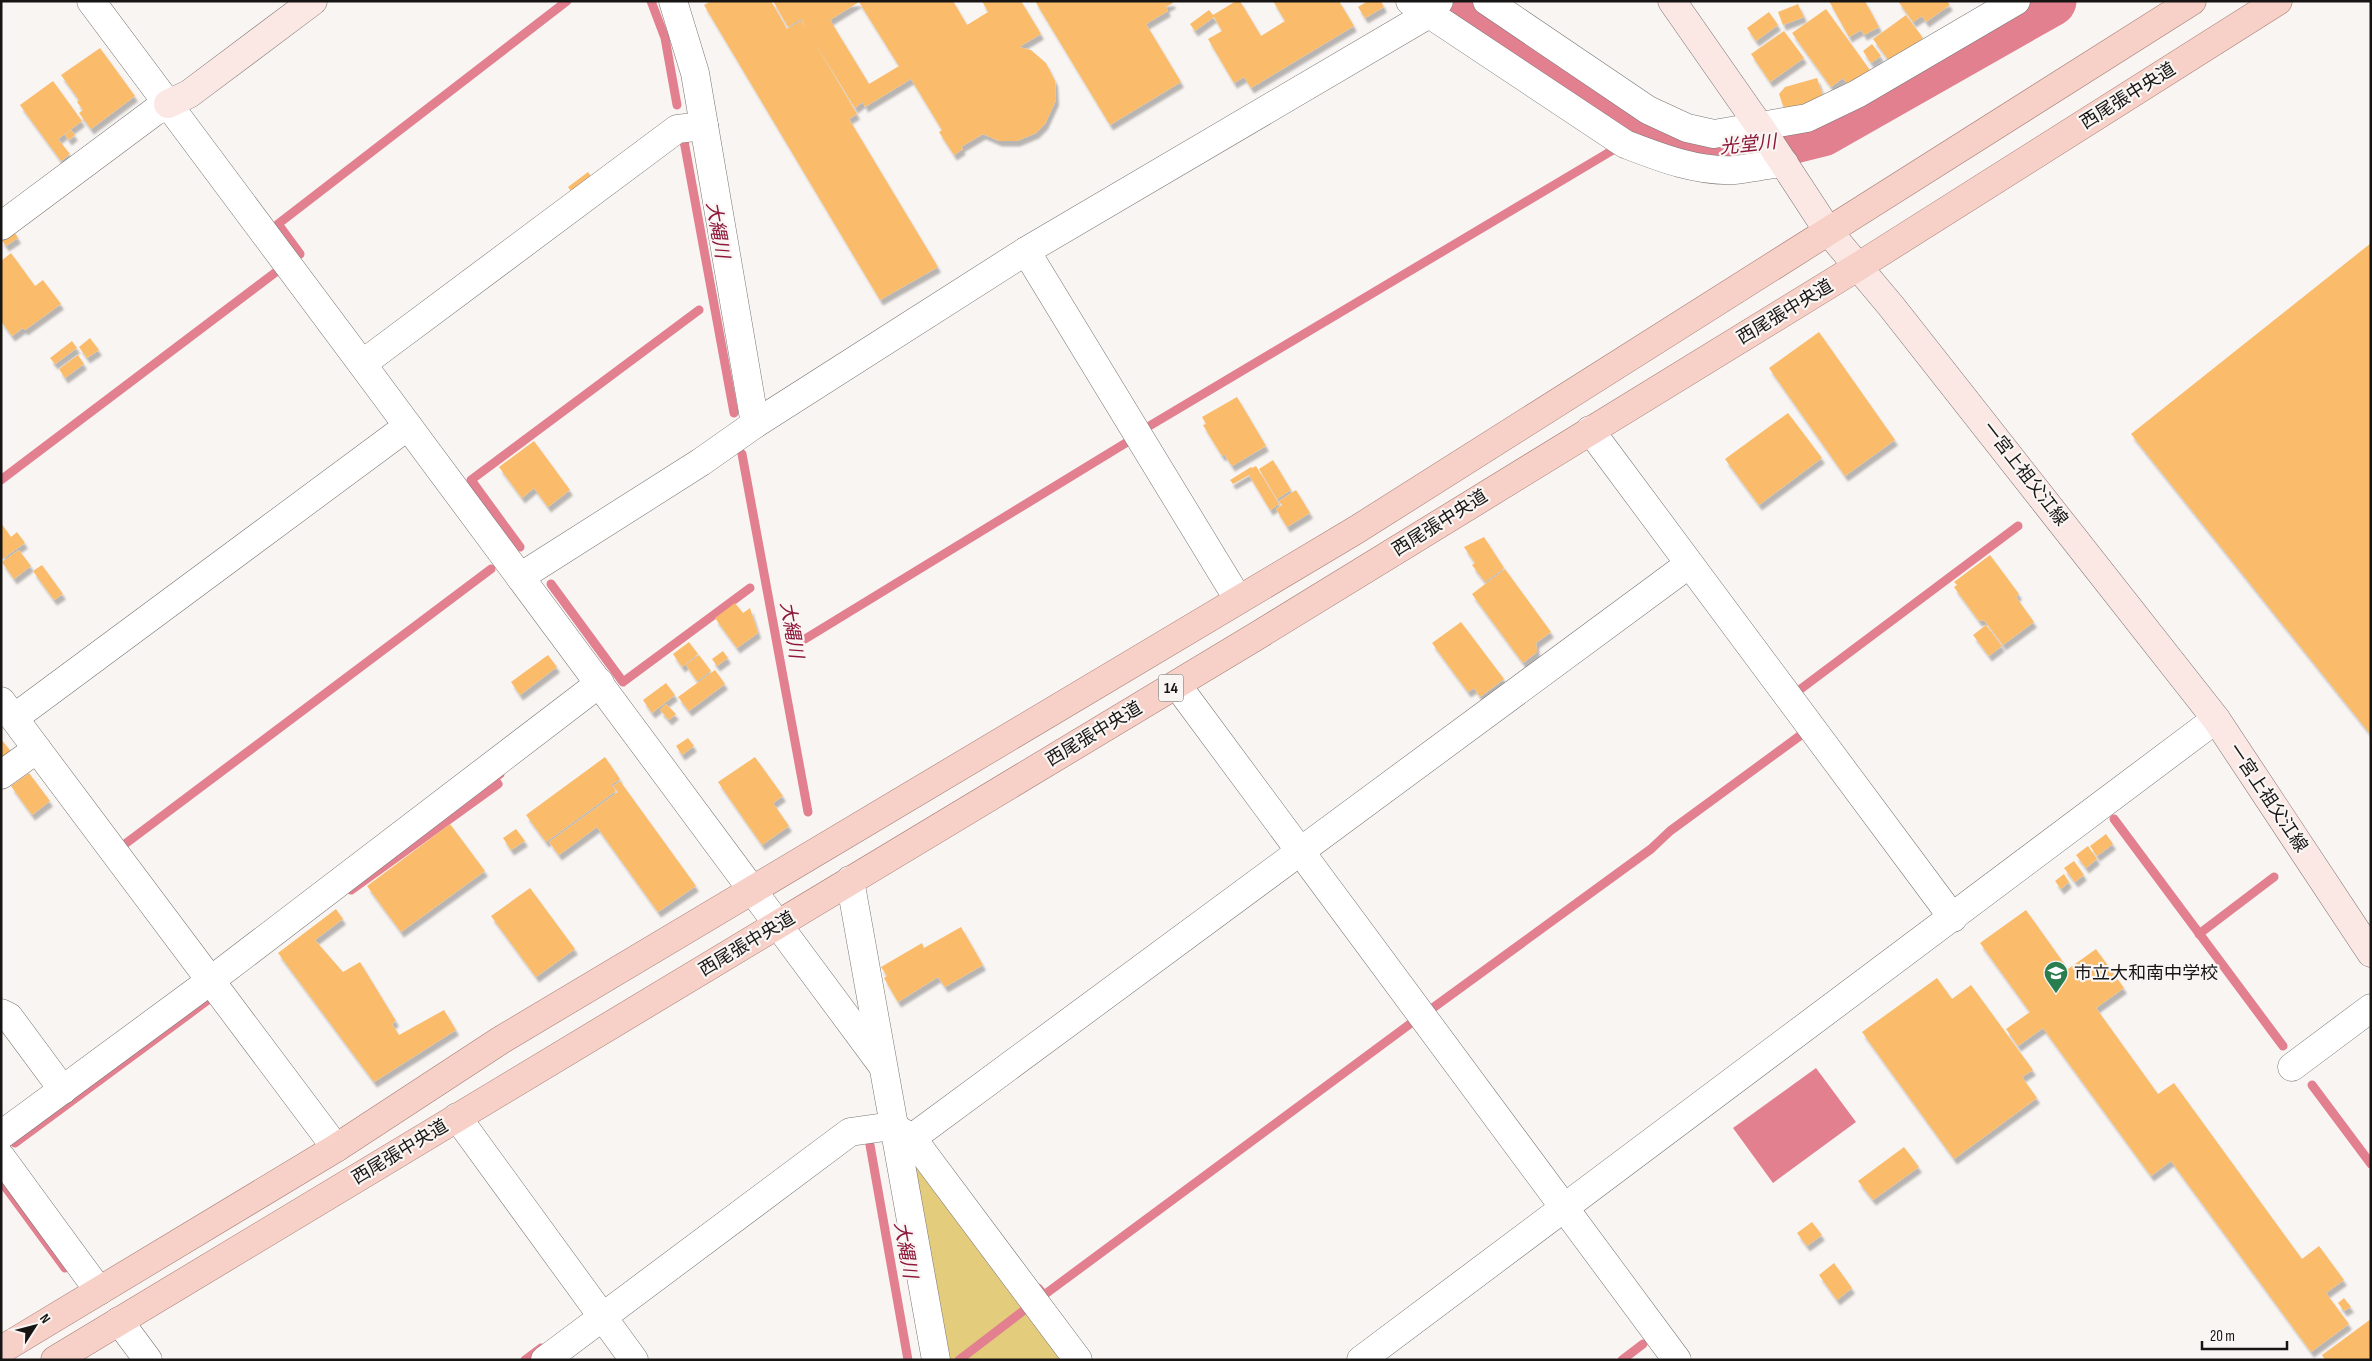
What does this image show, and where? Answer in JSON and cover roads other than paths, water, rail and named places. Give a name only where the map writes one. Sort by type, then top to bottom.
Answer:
[{"type":"main road","points":[[168,104],[189,94],[314,1]]},
{"type":"main road","name":"一宮上祖父江線","points":[[1672,1],[1762,130],[1828,231],[1859,266],[2216,718],[2371,952]]},
{"type":"main road","name":"西尾張中央道","points":[[1,1350],[336,1148],[502,1040],[1356,530],[2192,1]]},
{"type":"main road","name":"西尾張中央道","points":[[55,1360],[1176,685],[1859,266],[2278,1]]},
{"type":"street","points":[[91,1],[600,683],[777,926],[882,1065]]},
{"type":"street","points":[[673,1],[695,73],[756,424]]},
{"type":"street","points":[[1487,1],[1648,110],[1687,128],[1714,134],[1762,130],[1807,118],[1857,94],[2016,1]]},
{"type":"street","points":[[520,577],[701,462],[756,424],[1026,250],[1428,6],[1625,144],[1656,156],[1706,168],[1732,170],[1781,160]]},
{"type":"street","points":[[1,226],[154,112],[168,104]]},
{"type":"street","points":[[362,364],[677,129],[704,126]]},
{"type":"street","points":[[1026,250],[1238,600]]},
{"type":"street","points":[[336,1148],[8,710],[408,426]]},
{"type":"street","points":[[1590,430],[1688,565],[1953,918]]},
{"type":"street","points":[[545,1360],[850,1132],[902,1132],[1300,851],[1688,565]]},
{"type":"street","points":[[1,1135],[210,981],[600,683]]},
{"type":"street","points":[[1176,685],[1677,1360]]},
{"type":"street","points":[[1361,1360],[1953,918],[2216,718]]},
{"type":"street","points":[[1,775],[37,749]]},
{"type":"street","points":[[850,880],[882,1065],[902,1132],[936,1360]]},
{"type":"street","points":[[2292,1067],[2371,1008]]},
{"type":"street","points":[[1,1013],[9,1017],[63,1090]]},
{"type":"street","points":[[457,1117],[634,1360]]},
{"type":"street","points":[[902,1132],[1078,1360]]},
{"type":"street","points":[[1,1157],[100,1291]]},
{"type":"street","points":[[119,1320],[148,1360]]},
{"type":"waterway","points":[[300,254],[278,224],[567,1]]},
{"type":"waterway","name":"大縄川","points":[[651,1],[665,38],[677,105]]},
{"type":"waterway","name":"光堂川","points":[[1451,1],[1636,124],[1689,148],[1721,150],[1758,147],[1822,131],[2051,1]]},
{"type":"waterway","name":"大縄川","points":[[684,141],[734,413]]},
{"type":"waterway","points":[[1151,425],[1618,147]]},
{"type":"waterway","points":[[1,480],[276,272]]},
{"type":"waterway","points":[[520,547],[471,480],[699,310]]},
{"type":"waterway","points":[[805,639],[1129,441]]},
{"type":"waterway","name":"大縄川","points":[[742,454],[808,812]]},
{"type":"waterway","points":[[1794,694],[2018,526]]},
{"type":"waterway","points":[[121,847],[491,569]]},
{"type":"waterway","points":[[551,584],[623,682],[750,588]]},
{"type":"waterway","points":[[1430,1010],[1651,849],[1670,831],[1801,735]]},
{"type":"waterway","points":[[351,890],[498,784],[494,778],[500,774]]},
{"type":"waterway","points":[[2114,819],[2283,1046]]},
{"type":"waterway","points":[[2199,934],[2274,877]]},
{"type":"waterway","points":[[15,1143],[208,1000]]},
{"type":"waterway","points":[[1038,1288],[1044,1295],[1414,1021]]},
{"type":"waterway","points":[[2312,1085],[2371,1164]]},
{"type":"waterway","name":"大縄川","points":[[870,1145],[908,1360]]},
{"type":"waterway","points":[[1,1181],[65,1268]]},
{"type":"waterway","points":[[959,1360],[1027,1308]]},
{"type":"waterway","points":[[1622,1360],[1643,1344]]},
{"type":"waterway","points":[[525,1360],[541,1348]]},
{"type":"place","name":"市立大和南中学校","points":[[2056,994]]}]
